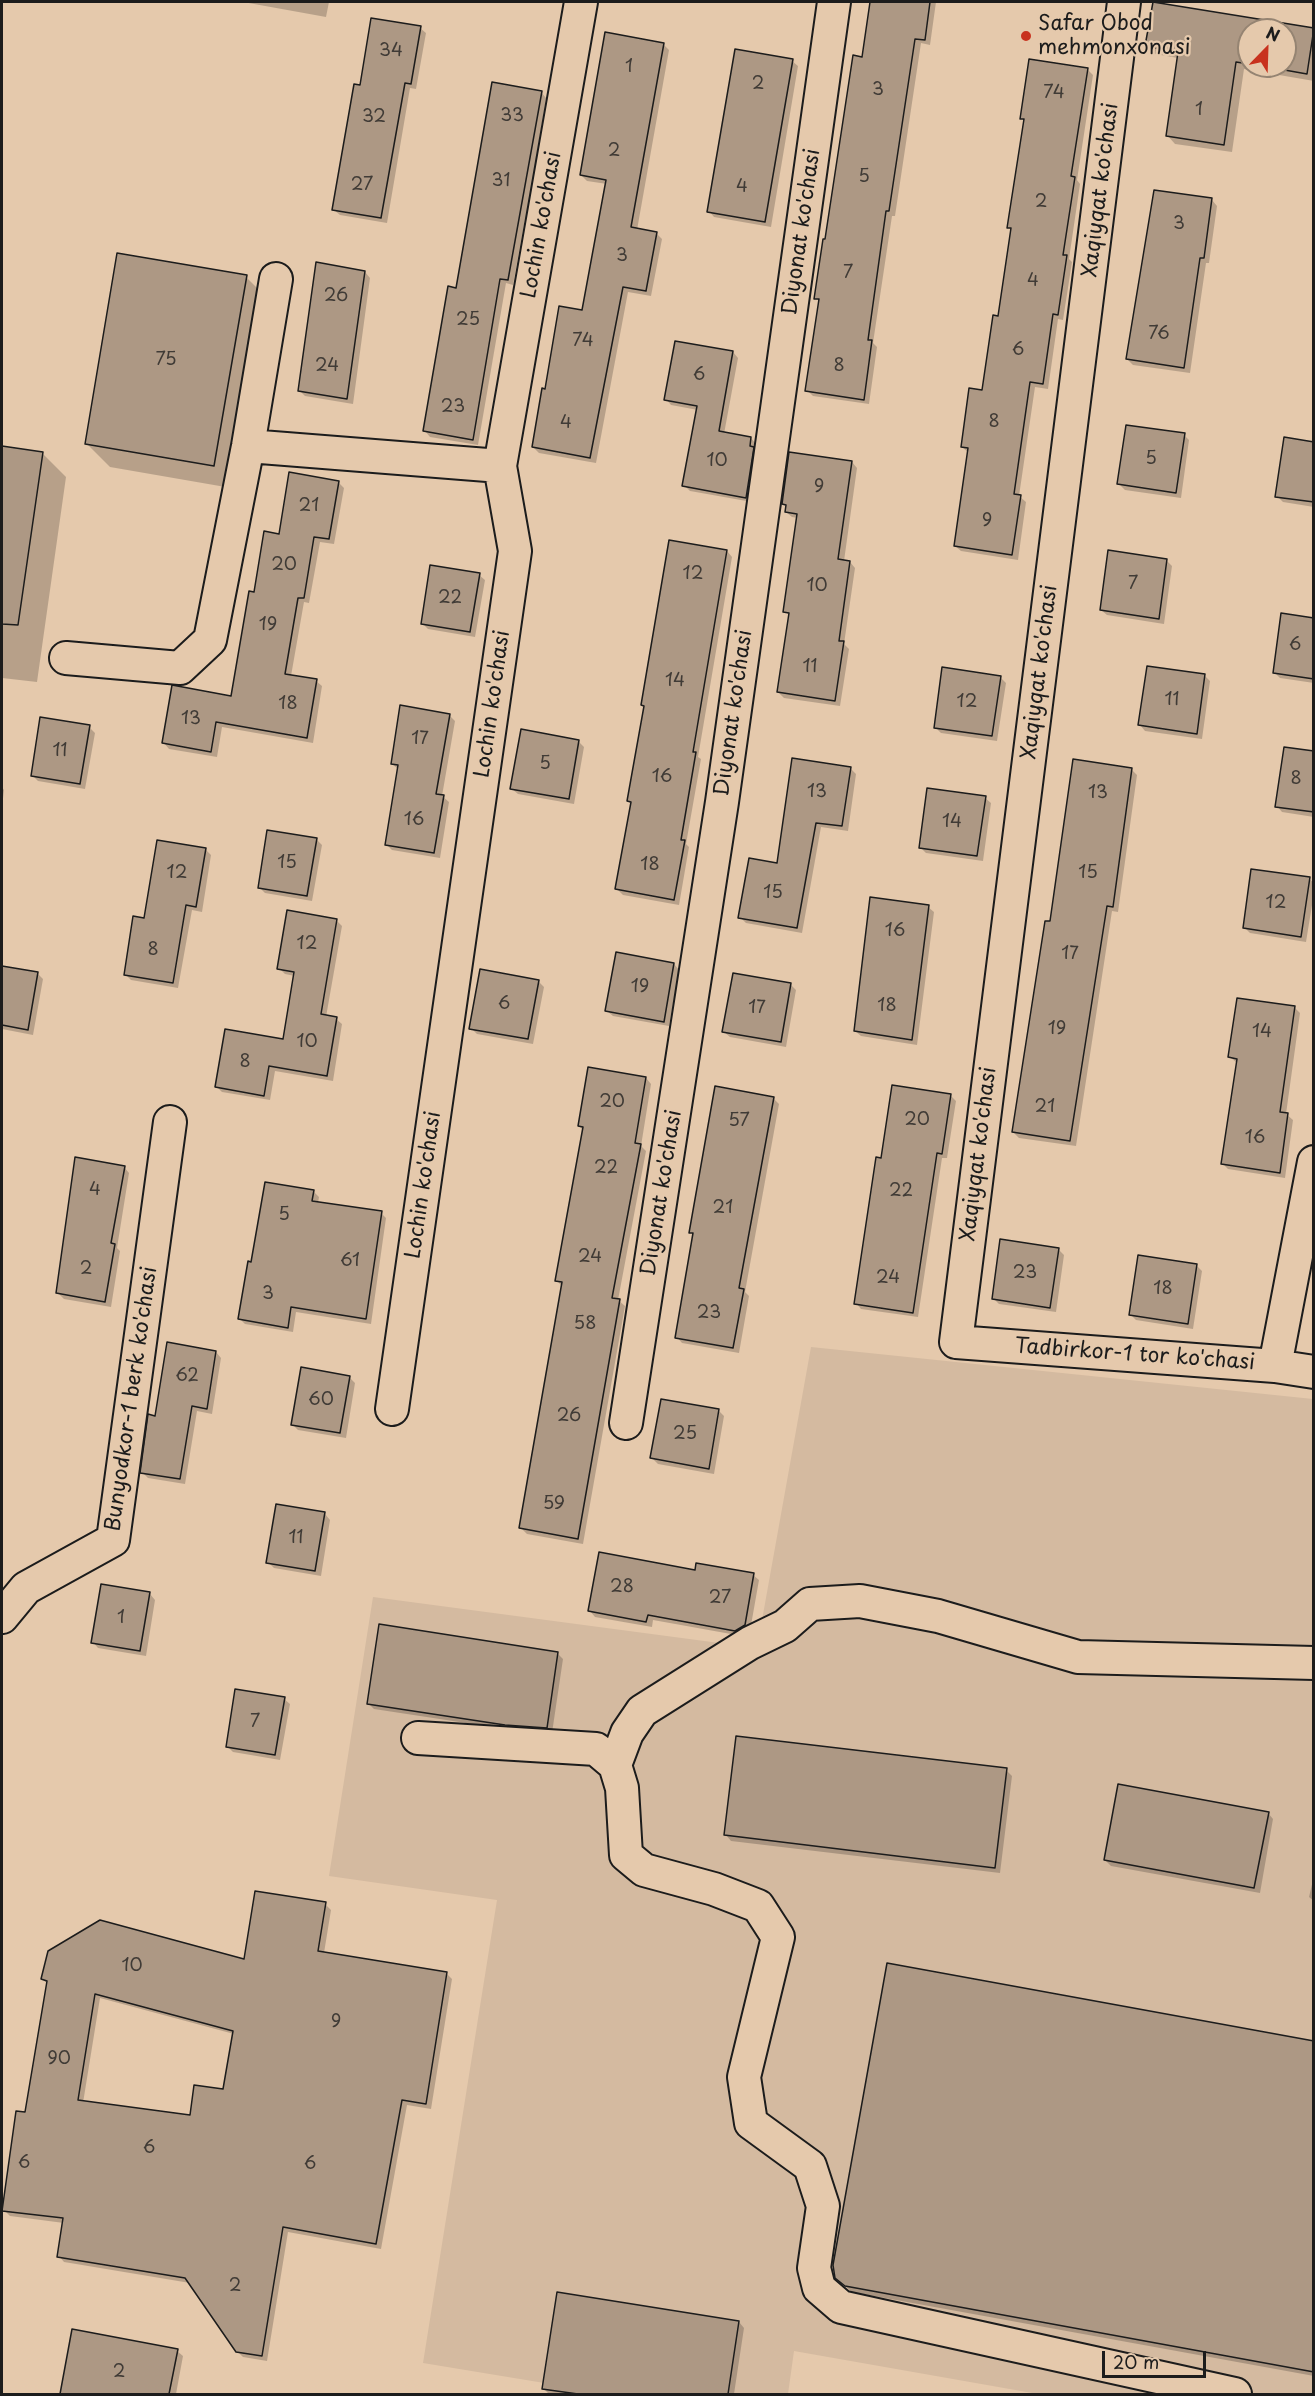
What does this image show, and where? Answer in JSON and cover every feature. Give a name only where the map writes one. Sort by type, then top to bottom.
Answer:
[{"type":"street","name":"Lochin ko'chasi","points":[[392,1409],[515,551],[500,466],[581,2]]},
{"type":"street","name":"Diyonat ko'chasi","points":[[626,1423],[722,802],[834,2]]},
{"type":"street","name":"Xaqiyqat ko'chasi","points":[[956,1342],[1124,2]]},
{"type":"street","points":[[66,658],[180,668],[210,639],[248,446],[276,279]]},
{"type":"street","points":[[248,446],[500,466]]},
{"type":"street","name":"Bunyodkor-1 berk ko'chasi","points":[[2,1617],[26,1588],[113,1540],[170,1122]]},
{"type":"street","points":[[1275,1366],[1314,1162]]},
{"type":"street","name":"Tadbirkor-1 tor ko'chasi","points":[[956,1342],[1275,1366],[1314,1372]]},
{"type":"street","points":[[615,1765],[627,1733],[642,1712],[750,1643],[785,1626],[810,1604],[860,1601],[938,1616],[1078,1657],[1314,1663]]},
{"type":"street","points":[[418,1738],[596,1749],[615,1765],[622,1788],[626,1855],[644,1870],[714,1889],[758,1906],[778,1937],[744,2078],[751,2123],[810,2166],[824,2206],[814,2268],[819,2288],[841,2307],[1235,2394]]},
{"type":"shaded area","points":[[811,1347],[1313,1399],[1313,2394],[1038,2394],[794,2351],[788,2394],[611,2394],[423,2363],[497,1900],[329,1876],[373,1597],[757,1648]]},
{"type":"building","points":[[870,2],[930,2],[925,40],[915,39],[889,211],[886,211],[868,340],[872,340],[864,400],[805,391],[819,299],[814,299],[853,55],[862,57]]},
{"type":"building","points":[[1153,2],[1252,18],[1237,18],[1237,62],[1224,145],[1166,136],[1178,52],[1145,46]]},
{"type":"building","points":[[371,18],[421,26],[411,84],[405,83],[381,218],[332,210],[354,84],[360,85]]},
{"type":"building","points":[[1297,25],[1314,28],[1307,74],[1297,72]]},
{"type":"building","points":[[605,32],[664,43],[631,227],[657,232],[646,291],[623,287],[590,458],[532,447],[542,388],[545,389],[559,306],[582,310],[606,180],[580,175]]},
{"type":"building","points":[[735,49],[793,59],[765,222],[707,212]]},
{"type":"building","points":[[1029,59],[1088,68],[1071,176],[1075,177],[1063,255],[1067,255],[1058,315],[1053,314],[1043,384],[1030,382],[1014,494],[1021,495],[1012,555],[954,546],[968,448],[961,447],[969,388],[982,390],[993,315],[998,316],[1011,228],[1007,228],[1024,119],[1020,119]]},
{"type":"building","points":[[492,82],[542,91],[508,280],[500,279],[473,440],[423,431],[448,286],[456,288]]},
{"type":"building","points":[[1154,190],[1212,198],[1204,258],[1200,258],[1184,368],[1126,359]]},
{"type":"building","points":[[117,253],[247,275],[214,466],[85,444]]},
{"type":"building","points":[[316,262],[365,271],[347,399],[298,391]]},
{"type":"building","points":[[675,341],[733,351],[719,431],[751,437],[750,446],[754,447],[746,498],[682,486],[697,406],[664,400]]},
{"type":"building","points":[[1126,425],[1185,433],[1176,493],[1117,484]]},
{"type":"building","points":[[1284,437],[1314,442],[1314,502],[1275,497]]},
{"type":"building","points":[[2,446],[43,452],[18,625],[2,624]]},
{"type":"building","points":[[789,452],[852,461],[838,559],[850,561],[839,641],[844,641],[835,701],[777,692],[789,613],[783,612],[797,514],[785,512],[786,505],[782,504]]},
{"type":"building","points":[[289,472],[339,481],[329,539],[314,537],[304,598],[298,598],[285,674],[317,679],[307,738],[216,722],[211,752],[162,743],[172,685],[231,696],[249,591],[254,592],[264,531],[279,534]]},
{"type":"building","points":[[669,540],[727,550],[693,752],[696,752],[681,840],[685,840],[674,900],[615,889],[631,802],[627,801]]},
{"type":"building","points":[[1108,550],[1167,559],[1159,619],[1100,610]]},
{"type":"building","points":[[430,565],[480,573],[470,632],[421,624]]},
{"type":"building","points":[[1281,613],[1314,618],[1314,679],[1273,673]]},
{"type":"building","points":[[1147,666],[1205,674],[1197,734],[1138,725]]},
{"type":"building","points":[[942,667],[1001,676],[992,736],[934,728]]},
{"type":"building","points":[[400,705],[450,714],[436,794],[444,795],[434,853],[385,845],[398,765],[391,764]]},
{"type":"building","points":[[40,717],[90,725],[80,784],[31,776]]},
{"type":"building","points":[[521,729],[579,740],[569,799],[510,789]]},
{"type":"building","points":[[1284,747],[1314,751],[1314,812],[1275,807]]},
{"type":"building","points":[[792,758],[851,767],[842,826],[816,823],[797,928],[738,918],[749,858],[777,863]]},
{"type":"building","points":[[1073,759],[1132,768],[1113,907],[1107,906],[1070,1141],[1012,1132],[1045,921],[1050,921]]},
{"type":"building","points":[[927,788],[986,796],[977,856],[919,848]]},
{"type":"building","points":[[267,830],[317,838],[307,896],[258,888]]},
{"type":"building","points":[[157,840],[206,848],[196,907],[186,905],[173,983],[124,975],[133,916],[144,918]]},
{"type":"building","points":[[1251,869],[1310,877],[1301,937],[1243,928]]},
{"type":"building","points":[[870,897],[929,905],[912,1040],[854,1031]]},
{"type":"building","points":[[287,910],[337,919],[321,1014],[337,1017],[327,1076],[269,1066],[264,1096],[215,1087],[225,1029],[283,1039],[294,972],[277,969]]},
{"type":"building","points":[[616,952],[674,963],[664,1022],[605,1011]]},
{"type":"building","points":[[2,966],[38,972],[28,1030],[2,1025]]},
{"type":"building","points":[[480,969],[539,980],[528,1039],[469,1029]]},
{"type":"building","points":[[733,973],[791,983],[781,1042],[722,1032]]},
{"type":"building","points":[[1237,998],[1295,1006],[1280,1112],[1288,1113],[1280,1173],[1221,1164],[1237,1059],[1228,1057]]},
{"type":"building","points":[[588,1067],[646,1077],[635,1143],[641,1144],[612,1298],[620,1299],[578,1539],[519,1528],[562,1282],[555,1281],[583,1127],[578,1126]]},
{"type":"building","points":[[892,1085],[951,1094],[942,1154],[937,1153],[913,1313],[854,1304],[876,1157],[881,1158]]},
{"type":"building","points":[[715,1086],[774,1097],[739,1288],[744,1289],[733,1348],[675,1338],[693,1233],[689,1233]]},
{"type":"building","points":[[75,1157],[125,1166],[111,1243],[115,1244],[105,1302],[56,1293]]},
{"type":"building","points":[[265,1182],[314,1190],[312,1201],[382,1211],[366,1319],[291,1307],[288,1328],[238,1319]]},
{"type":"building","points":[[1000,1239],[1059,1248],[1050,1308],[992,1299]]},
{"type":"building","points":[[1138,1255],[1197,1264],[1188,1324],[1129,1315]]},
{"type":"building","points":[[167,1342],[216,1351],[207,1409],[192,1406],[180,1479],[140,1473],[148,1414],[155,1416]]},
{"type":"building","points":[[301,1367],[350,1376],[340,1433],[291,1425]]},
{"type":"building","points":[[661,1399],[719,1409],[709,1469],[650,1458]]},
{"type":"building","points":[[276,1504],[325,1512],[315,1571],[266,1563]]},
{"type":"building","points":[[599,1552],[695,1570],[696,1563],[754,1573],[745,1625],[735,1631],[648,1615],[646,1622],[588,1611]]},
{"type":"building","points":[[101,1584],[150,1592],[140,1651],[91,1643]]},
{"type":"building","points":[[379,1624],[558,1652],[547,1728],[505,1725],[367,1704]]},
{"type":"building","points":[[235,1689],[285,1697],[275,1755],[226,1747]]},
{"type":"building","points":[[736,1736],[1007,1768],[995,1868],[724,1835]]},
{"type":"building","points":[[1118,1784],[1269,1812],[1254,1888],[1104,1860]]},
{"type":"building","points":[[255,1891],[326,1902],[318,1951],[447,1972],[426,2104],[402,2100],[376,2244],[283,2227],[262,2356],[236,2352],[185,2278],[57,2257],[63,2218],[2,2211],[16,2111],[25,2112],[47,1981],[41,1979],[48,1951],[100,1920],[244,1959]],"holes":[[[95,1994],[233,2031],[223,2089],[194,2085],[190,2115],[78,2100]]]},
{"type":"building","points":[[887,1963],[1314,2041],[1314,2372],[845,2286],[835,2278],[833,2265]]},
{"type":"building","points":[[557,2292],[739,2321],[728,2394],[578,2394],[542,2389]]},
{"type":"building","points":[[72,2329],[178,2349],[169,2394],[60,2394]]},
{"type":"place","name":"Safar Obod mehmonxonasi","points":[[1026,36]]}]
